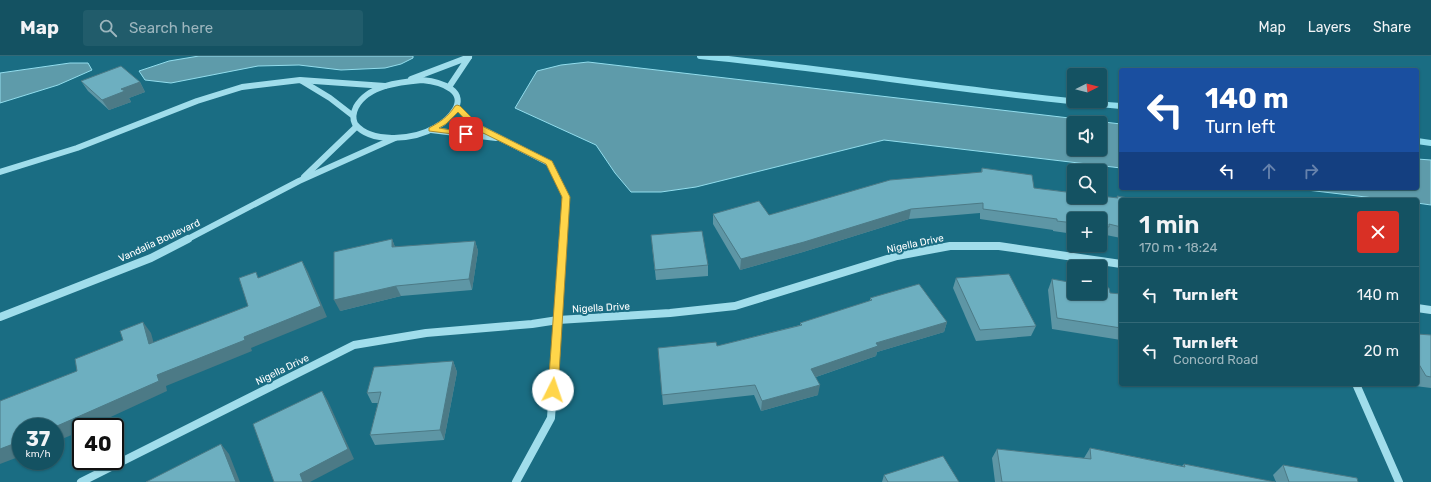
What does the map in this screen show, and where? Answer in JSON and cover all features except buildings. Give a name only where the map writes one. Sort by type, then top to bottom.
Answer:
[{"type":"street","points":[[405,81],[422,80],[437,82],[449,87],[456,92],[459,100],[457,107],[444,123],[431,130],[414,135],[395,138],[379,137],[366,133],[356,127],[352,115],[355,107],[362,99],[385,86],[405,81],[469,56]]},
{"type":"street","points":[[449,87],[469,56]]},
{"type":"street","points":[[0,172],[77,148],[220,93],[242,87],[300,80],[385,86]]},
{"type":"street","points":[[300,80],[330,98],[352,115]]},
{"type":"street","points":[[457,107],[476,126],[549,163],[566,197],[551,418],[516,482]]},
{"type":"street","name":"Vandalia Boulevard","points":[[299,181],[356,127]]},
{"type":"street","points":[[431,130],[504,139]]},
{"type":"street","name":"Vandalia Boulevard","points":[[0,317],[151,258],[299,181],[395,138]]},
{"type":"street","name":"Nigella Drive","points":[[81,482],[354,345],[426,333],[532,324],[558,320],[670,313],[734,306],[897,256],[950,246],[999,246],[1119,264]]},
{"type":"street","points":[[1419,308],[1431,310]]},
{"type":"street","points":[[1357,386],[1399,482]]},
{"type":"water","points":[[199,56],[413,56],[413,58],[401,64],[385,68],[341,70],[299,65],[258,66],[171,83],[145,80],[139,71],[169,61]]},
{"type":"water","points":[[588,62],[1067,118],[1067,156],[1107,156],[1107,122],[1119,124],[1119,168],[1107,166],[1107,164],[1087,164],[884,140],[696,187],[661,192],[631,192],[615,173],[596,145],[515,108],[537,71],[561,65]]},
{"type":"water","points":[[70,63],[88,63],[92,70],[58,85],[0,103],[0,73]]},
{"type":"water","points":[[1419,159],[1431,160],[1431,205],[1419,203],[1419,198],[1374,198],[1307,190],[1419,190]]},
{"type":"waterway","points":[[700,56],[1016,95],[1119,106]]},
{"type":"waterway","points":[[1419,141],[1431,143]]},
{"type":"route","points":[[466,134],[431,130],[444,123],[457,107],[476,126],[549,163],[566,197],[553,390]]}]
